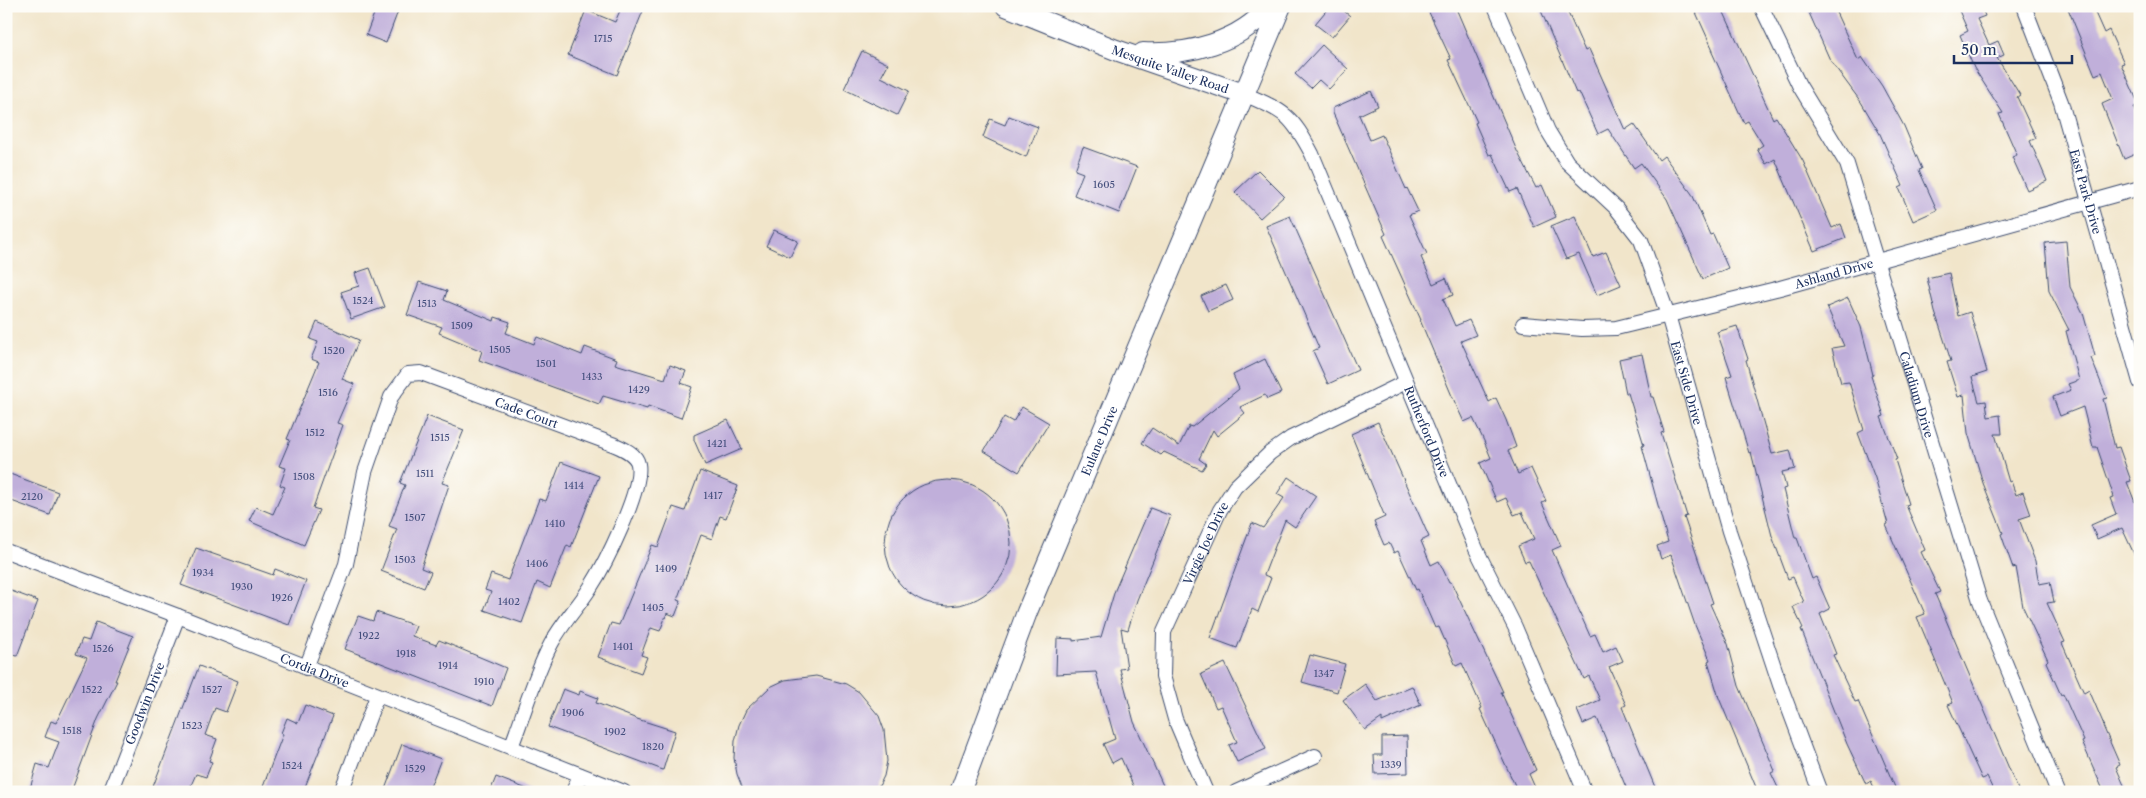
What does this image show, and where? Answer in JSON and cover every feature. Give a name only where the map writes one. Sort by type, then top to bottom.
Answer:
[{"type":"street","name":"Mesquite Valley Road","points":[[1006,6],[1124,52],[1246,95]]},
{"type":"street","points":[[1124,52],[1169,53],[1193,50],[1241,31],[1270,6]]},
{"type":"street","points":[[1246,95],[1281,6]]},
{"type":"street","name":"East Side Drive","points":[[1495,6],[1548,131],[1567,162],[1616,208],[1640,240],[1668,315],[1732,540],[1780,685],[1820,792]]},
{"type":"street","name":"Caladium Drive","points":[[1761,6],[1799,85],[1847,164],[1878,260],[1980,600],[2058,792]]},
{"type":"street","name":"East Park Drive","points":[[2024,6],[2061,102],[2140,382]]},
{"type":"street","name":"Rutherford Drive","points":[[1246,95],[1278,108],[1299,130],[1312,154],[1476,549],[1515,627],[1585,792]]},
{"type":"street","name":"Eulane Drive","points":[[960,792],[1028,612],[1246,95]]},
{"type":"street","name":"Ashland Drive","points":[[1524,324],[1582,329],[1616,328],[1780,288],[2140,188]]},
{"type":"street","name":"Cade Court","points":[[306,668],[346,564],[365,472],[391,397],[408,374],[421,373],[615,445],[635,456],[638,464],[637,481],[631,502],[603,566],[590,589],[562,625],[550,647],[511,747]]},
{"type":"street","name":"Virgie Joe Drive","points":[[1206,792],[1174,719],[1163,676],[1164,632],[1220,510],[1235,487],[1270,453],[1290,438],[1406,382]]},
{"type":"street","name":"Cordia Drive","points":[[6,551],[178,616],[624,792]]},
{"type":"street","name":"Goodwin Drive","points":[[110,792],[178,616]]},
{"type":"street","points":[[341,792],[377,696]]},
{"type":"street","points":[[1236,792],[1314,756]]},
{"type":"street","points":[[573,792],[580,775]]},
{"type":"building","points":[[377,6],[400,6],[386,43],[366,35]]},
{"type":"building","points":[[622,6],[645,6],[617,75],[568,55],[586,10],[615,22]]},
{"type":"building","points":[[1330,6],[1338,6],[1350,16],[1332,37],[1315,24]]},
{"type":"building","points":[[1426,6],[1455,6],[1517,151],[1536,188],[1542,185],[1556,217],[1534,227],[1517,189],[1510,192],[1492,154],[1489,155],[1475,123],[1477,122],[1448,60],[1451,59]]},
{"type":"building","points":[[1539,6],[1565,6],[1585,51],[1589,49],[1625,130],[1634,124],[1659,160],[1664,156],[1692,194],[1710,235],[1713,234],[1728,268],[1703,279],[1667,199],[1641,163],[1634,168],[1608,129],[1598,134],[1579,92],[1576,93]]},
{"type":"building","points":[[1693,6],[1721,6],[1773,119],[1776,117],[1803,161],[1832,228],[1841,224],[1846,238],[1814,251],[1775,159],[1766,164],[1757,149],[1763,145],[1748,121],[1744,123]]},
{"type":"building","points":[[1806,6],[1833,6],[1858,60],[1862,57],[1882,86],[1904,126],[1922,169],[1919,170],[1937,210],[1913,221],[1899,188],[1903,186],[1880,134],[1861,102],[1830,60]]},
{"type":"building","points":[[1957,6],[1981,6],[1985,16],[1977,19],[1989,45],[1998,41],[2004,55],[1997,58],[2020,95],[2017,97],[2036,138],[2030,141],[2047,181],[2027,190],[2012,157],[2017,155],[1999,114],[2003,113],[1974,68],[1960,35],[1968,31]]},
{"type":"building","points":[[2067,6],[2092,6],[2104,33],[2109,30],[2124,63],[2121,64],[2139,105],[2134,107],[2140,121],[2140,152],[2124,159],[2102,104],[2113,99],[2102,72],[2095,75]]},
{"type":"building","points":[[1322,45],[1348,69],[1329,89],[1319,80],[1311,88],[1295,74]]},
{"type":"building","points":[[862,51],[888,64],[881,77],[909,91],[897,115],[844,89]]},
{"type":"building","points":[[1371,91],[1378,106],[1359,115],[1370,140],[1382,135],[1418,211],[1409,215],[1427,254],[1421,257],[1433,284],[1446,278],[1453,295],[1443,299],[1455,326],[1469,320],[1476,335],[1461,341],[1489,402],[1496,398],[1506,420],[1516,447],[1508,451],[1518,474],[1531,468],[1546,501],[1542,503],[1561,546],[1552,550],[1590,636],[1595,634],[1603,652],[1616,646],[1623,661],[1609,667],[1626,705],[1622,707],[1657,792],[1628,792],[1597,718],[1583,724],[1577,710],[1600,700],[1589,676],[1584,679],[1529,561],[1525,562],[1518,546],[1534,539],[1522,512],[1514,515],[1506,498],[1497,502],[1480,463],[1491,458],[1484,441],[1473,418],[1464,422],[1383,236],[1386,234],[1333,113],[1333,108]]},
{"type":"building","points":[[1009,116],[1038,127],[1026,157],[983,137],[990,119],[1005,125]]},
{"type":"building","points":[[1083,147],[1137,167],[1119,213],[1074,195],[1083,173],[1075,170]]},
{"type":"building","points":[[1258,170],[1284,196],[1260,218],[1235,192]]},
{"type":"building","points":[[1290,216],[1358,370],[1328,384],[1313,351],[1319,348],[1266,226]]},
{"type":"building","points":[[1575,216],[1593,257],[1606,252],[1621,285],[1597,295],[1579,254],[1566,259],[1551,226]]},
{"type":"building","points":[[774,230],[798,241],[790,257],[766,246]]},
{"type":"building","points":[[2066,241],[2070,287],[2083,313],[2095,356],[2091,358],[2107,398],[2103,399],[2115,448],[2119,447],[2131,481],[2127,482],[2140,515],[2140,567],[2122,528],[2097,539],[2091,525],[2116,514],[2110,498],[2114,497],[2097,447],[2093,447],[2083,407],[2060,416],[2053,397],[2071,390],[2068,384],[2079,380],[2066,331],[2069,330],[2049,291],[2045,243]]},
{"type":"building","points":[[370,268],[385,307],[351,319],[341,292],[359,286],[355,273]]},
{"type":"building","points":[[1949,273],[1958,316],[1970,312],[1987,372],[1972,377],[1979,402],[1986,401],[1988,417],[2000,415],[2002,434],[1995,434],[2009,482],[2011,481],[2016,495],[2023,492],[2031,515],[2019,519],[2035,561],[2039,584],[2050,582],[2054,602],[2047,603],[2065,642],[2062,643],[2084,693],[2089,690],[2104,725],[2120,765],[2116,767],[2127,792],[2104,792],[2082,742],[2084,741],[2063,694],[2061,695],[2046,662],[2048,660],[2023,607],[2016,567],[2013,568],[2001,534],[2003,533],[1983,483],[1968,433],[1964,395],[1958,397],[1947,362],[1951,361],[1935,312],[1927,278]]},
{"type":"building","points":[[419,282],[447,291],[444,300],[494,321],[495,317],[510,322],[506,333],[534,344],[537,337],[582,355],[585,347],[617,359],[615,364],[665,379],[670,365],[686,371],[681,383],[692,387],[681,418],[648,406],[647,409],[603,396],[599,404],[479,360],[482,351],[439,333],[442,327],[407,315]]},
{"type":"building","points":[[1226,285],[1233,300],[1208,311],[1201,296]]},
{"type":"building","points":[[1848,298],[1861,327],[1873,375],[1871,376],[1884,416],[1881,417],[1897,459],[1895,460],[1909,504],[1906,505],[1925,550],[1921,552],[1940,592],[1935,594],[2019,792],[1994,792],[1987,777],[1982,779],[1948,705],[1953,703],[1917,617],[1925,614],[1886,525],[1888,524],[1875,478],[1858,433],[1864,430],[1849,382],[1841,383],[1832,348],[1844,346],[1827,307]]},
{"type":"building","points":[[317,322],[359,340],[342,379],[354,384],[337,423],[343,425],[313,508],[319,510],[304,545],[249,521],[256,507],[273,514],[285,487],[280,485],[286,468],[279,466],[290,440],[287,439],[319,362],[311,359],[318,342],[310,339]]},
{"type":"building","points":[[1737,326],[1748,359],[1746,360],[1772,454],[1790,450],[1795,469],[1782,472],[1786,488],[1783,489],[1795,538],[1797,538],[1812,579],[1816,577],[1830,609],[1820,614],[1836,654],[1833,655],[1855,702],[1858,701],[1897,792],[1876,792],[1871,781],[1866,784],[1847,744],[1801,629],[1803,628],[1793,607],[1804,602],[1793,577],[1788,579],[1772,536],[1751,452],[1749,453],[1726,377],[1732,375],[1717,332]]},
{"type":"building","points":[[1642,354],[1651,397],[1653,397],[1664,432],[1661,433],[1687,516],[1684,517],[1713,603],[1710,604],[1728,644],[1739,686],[1775,771],[1771,773],[1780,792],[1758,792],[1719,698],[1708,661],[1710,660],[1695,625],[1671,555],[1661,559],[1657,546],[1668,542],[1642,446],[1644,445],[1628,393],[1626,393],[1619,359]]},
{"type":"building","points":[[1265,359],[1281,393],[1267,399],[1265,395],[1240,407],[1245,413],[1217,436],[1213,430],[1199,459],[1206,464],[1202,470],[1164,452],[1161,455],[1142,443],[1152,428],[1179,446],[1189,426],[1192,427],[1239,389],[1233,375]]},
{"type":"building","points":[[1022,407],[1049,423],[1019,472],[984,451],[1004,417],[1013,422]]},
{"type":"building","points":[[427,416],[464,430],[442,483],[449,485],[421,568],[431,572],[424,588],[381,571],[397,529],[389,526],[405,485],[400,483]]},
{"type":"building","points":[[728,420],[742,449],[705,465],[694,440],[694,435]]},
{"type":"building","points":[[1378,422],[1429,537],[1421,541],[1431,565],[1439,561],[1449,582],[1451,582],[1503,692],[1501,692],[1536,770],[1529,774],[1537,792],[1518,792],[1480,709],[1482,708],[1462,663],[1456,666],[1439,627],[1435,628],[1418,589],[1416,590],[1398,551],[1394,553],[1389,543],[1384,545],[1374,522],[1385,517],[1351,434]]},
{"type":"building","points":[[561,462],[599,476],[571,547],[567,545],[550,588],[537,582],[522,623],[484,610],[491,592],[485,590],[491,574],[508,580],[539,499],[546,501]]},
{"type":"building","points":[[700,471],[738,486],[726,518],[720,516],[712,539],[701,535],[677,600],[681,601],[675,616],[667,613],[660,631],[651,628],[641,655],[647,657],[641,673],[598,657],[611,623],[619,625],[652,545],[658,547],[673,507],[685,511]]},
{"type":"building","points":[[10,474],[58,492],[50,515],[6,499],[6,485]]},
{"type":"building","points":[[1288,477],[1316,496],[1295,527],[1285,520],[1264,575],[1271,578],[1258,612],[1252,609],[1237,648],[1210,638],[1252,523],[1263,528],[1284,498],[1277,494]]},
{"type":"building","points":[[948,480],[972,484],[993,498],[1007,519],[1011,543],[1007,567],[993,588],[972,602],[948,606],[924,602],[903,588],[889,567],[885,543],[889,519],[903,498],[924,484]]},
{"type":"building","points":[[1150,508],[1171,516],[1137,600],[1128,630],[1121,628],[1127,668],[1120,669],[1134,722],[1166,792],[1136,792],[1121,758],[1112,763],[1103,744],[1115,739],[1096,672],[1056,674],[1057,638],[1073,639],[1073,641],[1101,637],[1115,590]]},
{"type":"building","points":[[196,548],[273,575],[275,569],[306,581],[289,625],[181,585]]},
{"type":"building","points":[[6,589],[38,601],[17,656],[6,652]]},
{"type":"building","points":[[376,612],[416,626],[412,636],[436,645],[439,640],[506,668],[492,706],[345,649],[358,616],[373,621]]},
{"type":"building","points":[[96,622],[133,636],[115,681],[117,681],[98,719],[71,792],[29,792],[37,764],[49,768],[59,742],[45,737],[51,721],[56,723],[87,658],[76,654],[82,639],[89,641]]},
{"type":"building","points":[[1310,655],[1345,664],[1337,692],[1302,682]]},
{"type":"building","points":[[1225,663],[1266,749],[1237,762],[1229,745],[1237,742],[1221,706],[1216,708],[1201,674]]},
{"type":"building","points":[[199,666],[238,681],[226,712],[215,708],[205,735],[217,739],[209,761],[212,762],[206,777],[196,774],[188,792],[151,792]]},
{"type":"building","points":[[816,676],[846,684],[859,692],[879,716],[884,730],[887,761],[884,776],[876,792],[744,792],[737,774],[734,758],[735,741],[739,725],[746,710],[770,687],[785,680]]},
{"type":"building","points":[[1365,684],[1377,701],[1412,686],[1421,705],[1382,722],[1382,718],[1365,730],[1343,700]]},
{"type":"building","points":[[563,689],[579,695],[580,691],[598,698],[596,703],[675,731],[663,770],[548,727]]},
{"type":"building","points":[[305,705],[333,716],[303,792],[261,792],[283,734],[281,733],[287,718],[298,723]]},
{"type":"building","points":[[1407,736],[1408,773],[1375,774],[1374,755],[1382,755],[1382,737]]},
{"type":"building","points":[[402,744],[441,759],[428,792],[384,792]]},
{"type":"building","points":[[496,777],[532,791],[532,792],[490,792]]}]
